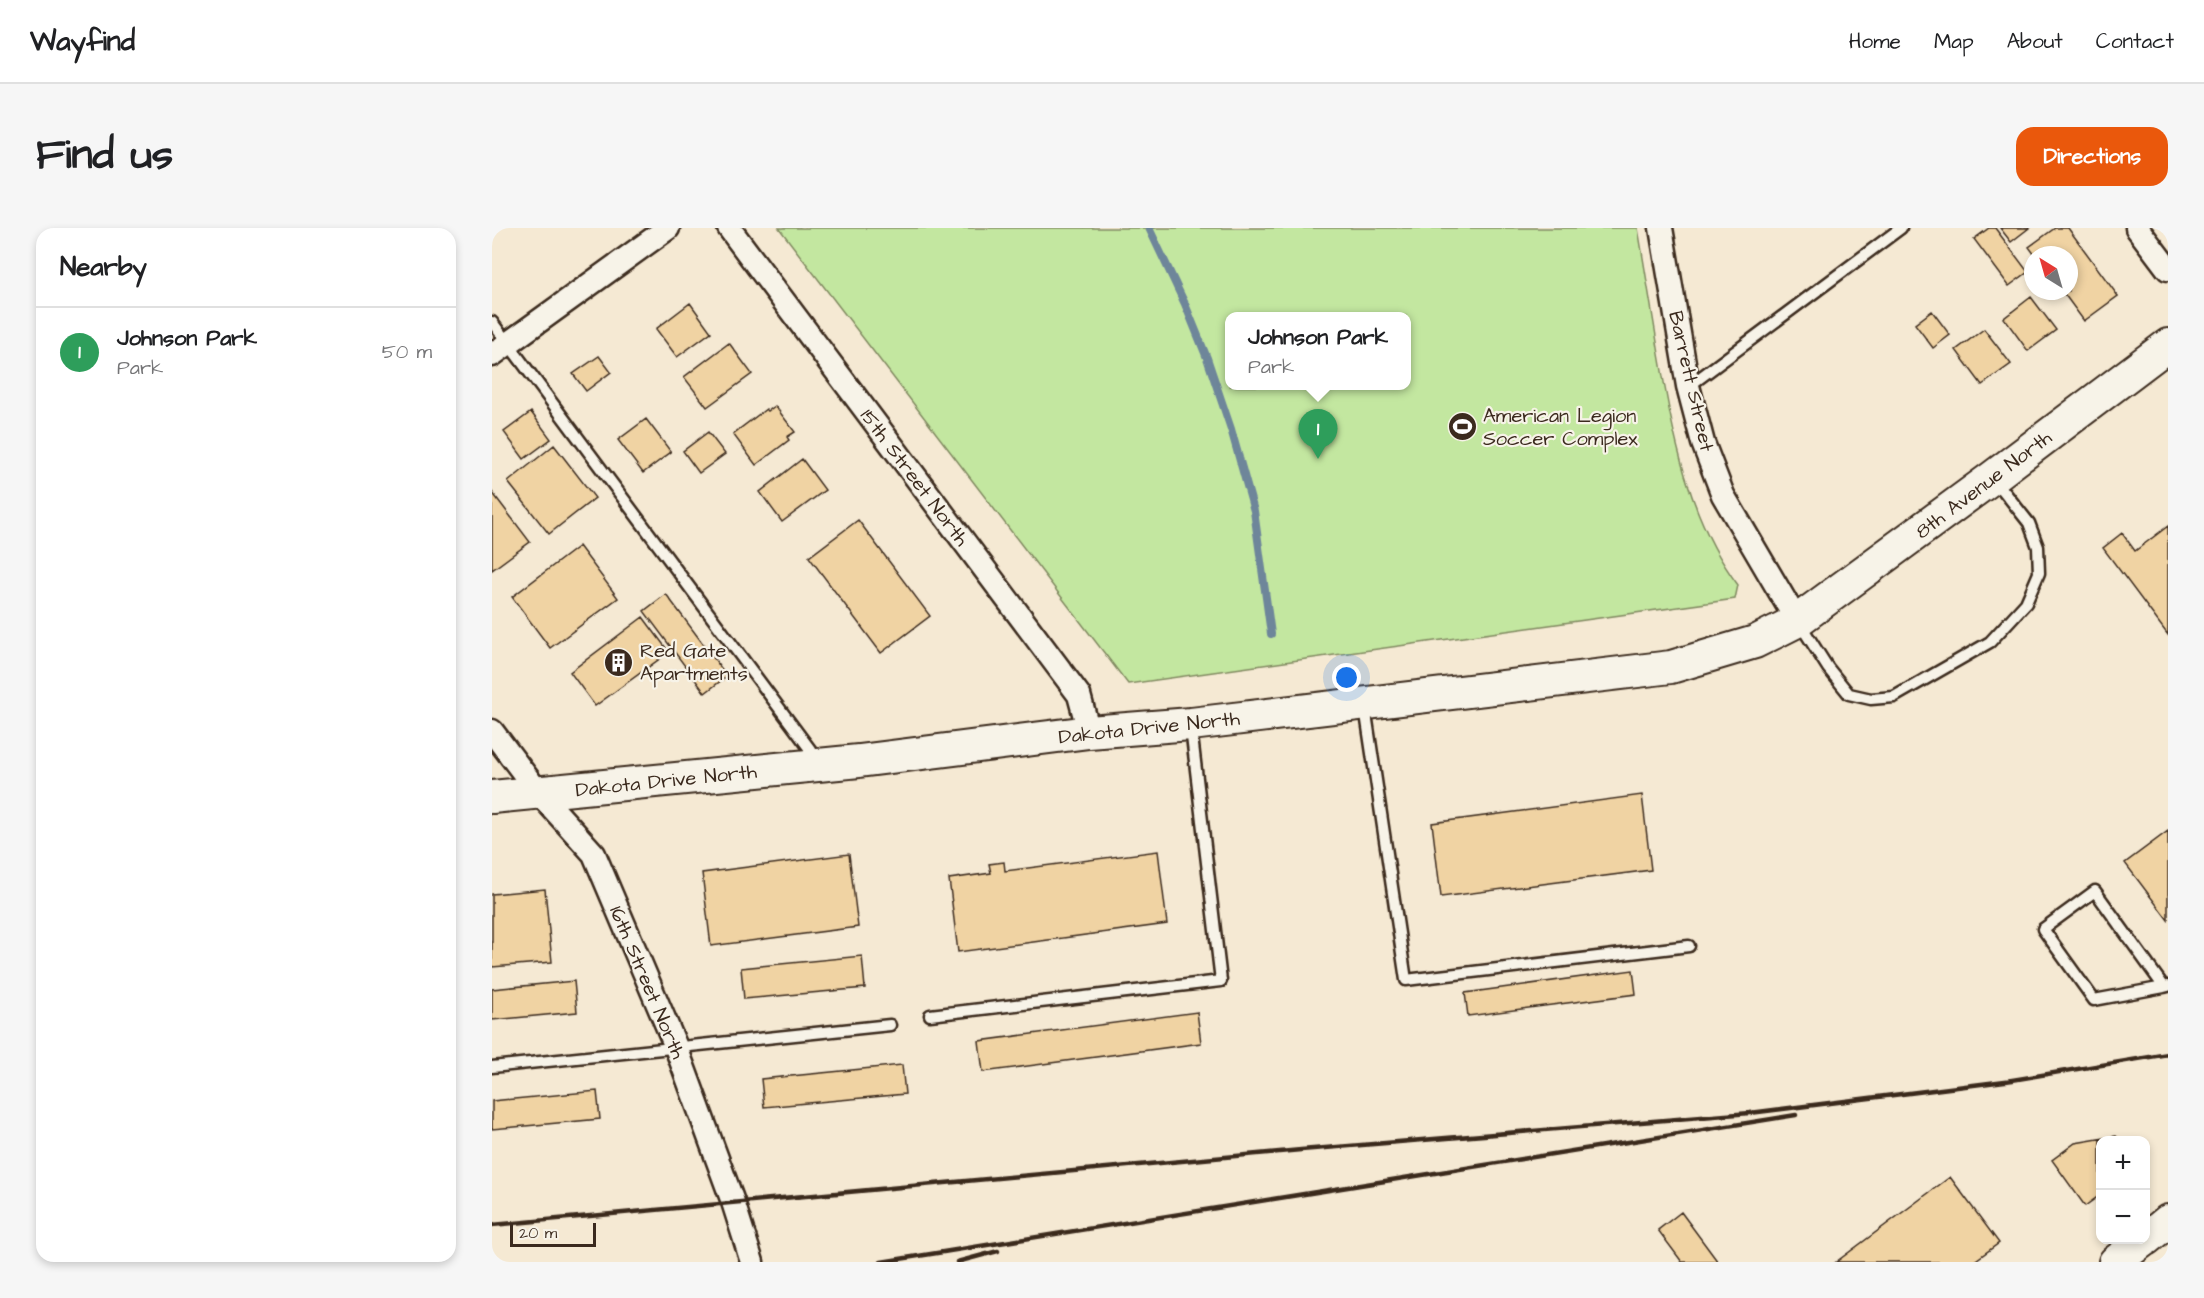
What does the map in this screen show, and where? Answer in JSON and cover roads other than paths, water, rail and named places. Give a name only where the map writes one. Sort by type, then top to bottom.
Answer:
[{"type":"street","points":[[500,349],[668,228]]},
{"type":"street","name":"15th Street North","points":[[729,228],[1079,695],[1089,732]]},
{"type":"street","name":"Barrett Street","points":[[1661,228],[1688,386],[1703,443],[1723,495],[1797,621]]},
{"type":"street","points":[[2137,228],[2161,256]]},
{"type":"street","name":"8th Avenue North","points":[[1797,621],[2168,345]]},
{"type":"street","name":"Dakota Drive North","points":[[492,797],[822,765],[1089,732],[1191,724],[1671,667],[1755,642],[1797,621]]},
{"type":"street","name":"16th Street North","points":[[492,731],[538,792],[594,854],[676,1047],[733,1202],[752,1262]]},
{"type":"street","points":[[2150,1235],[2168,1221]]},
{"type":"street","points":[[2115,1262],[2138,1244]]},
{"type":"lane","points":[[1688,386],[1901,228]]},
{"type":"lane","points":[[492,322],[500,349],[822,765]]},
{"type":"lane","points":[[1797,621],[1828,668],[1849,694],[1871,699],[1894,697],[1990,642],[2026,603],[2039,573],[2038,547],[2029,523],[1993,477]]},
{"type":"lane","points":[[1364,704],[1406,980],[1689,946]]},
{"type":"lane","points":[[930,1014],[1221,981],[1191,724]]},
{"type":"lane","points":[[2095,891],[2166,987],[2094,1000],[2043,930],[2095,891]]},
{"type":"lane","points":[[492,1067],[890,1025]]},
{"type":"waterway","points":[[1149,228],[1185,304],[1207,358],[1231,429],[1254,511],[1271,634]]},
{"type":"railway","points":[[2006,1081],[2168,1054]]},
{"type":"railway","points":[[492,1225],[1301,1150],[1750,1113],[2013,1080]]},
{"type":"railway","points":[[881,1262],[1796,1115]]},
{"type":"railway","points":[[957,1262],[998,1251]]},
{"type":"place","name":"American Legion Soccer Complex","points":[[1462,427]]},
{"type":"place","name":"Johnson Park","points":[[1318,459]]},
{"type":"place","name":"Red Gate Apartments","points":[[619,662]]}]
